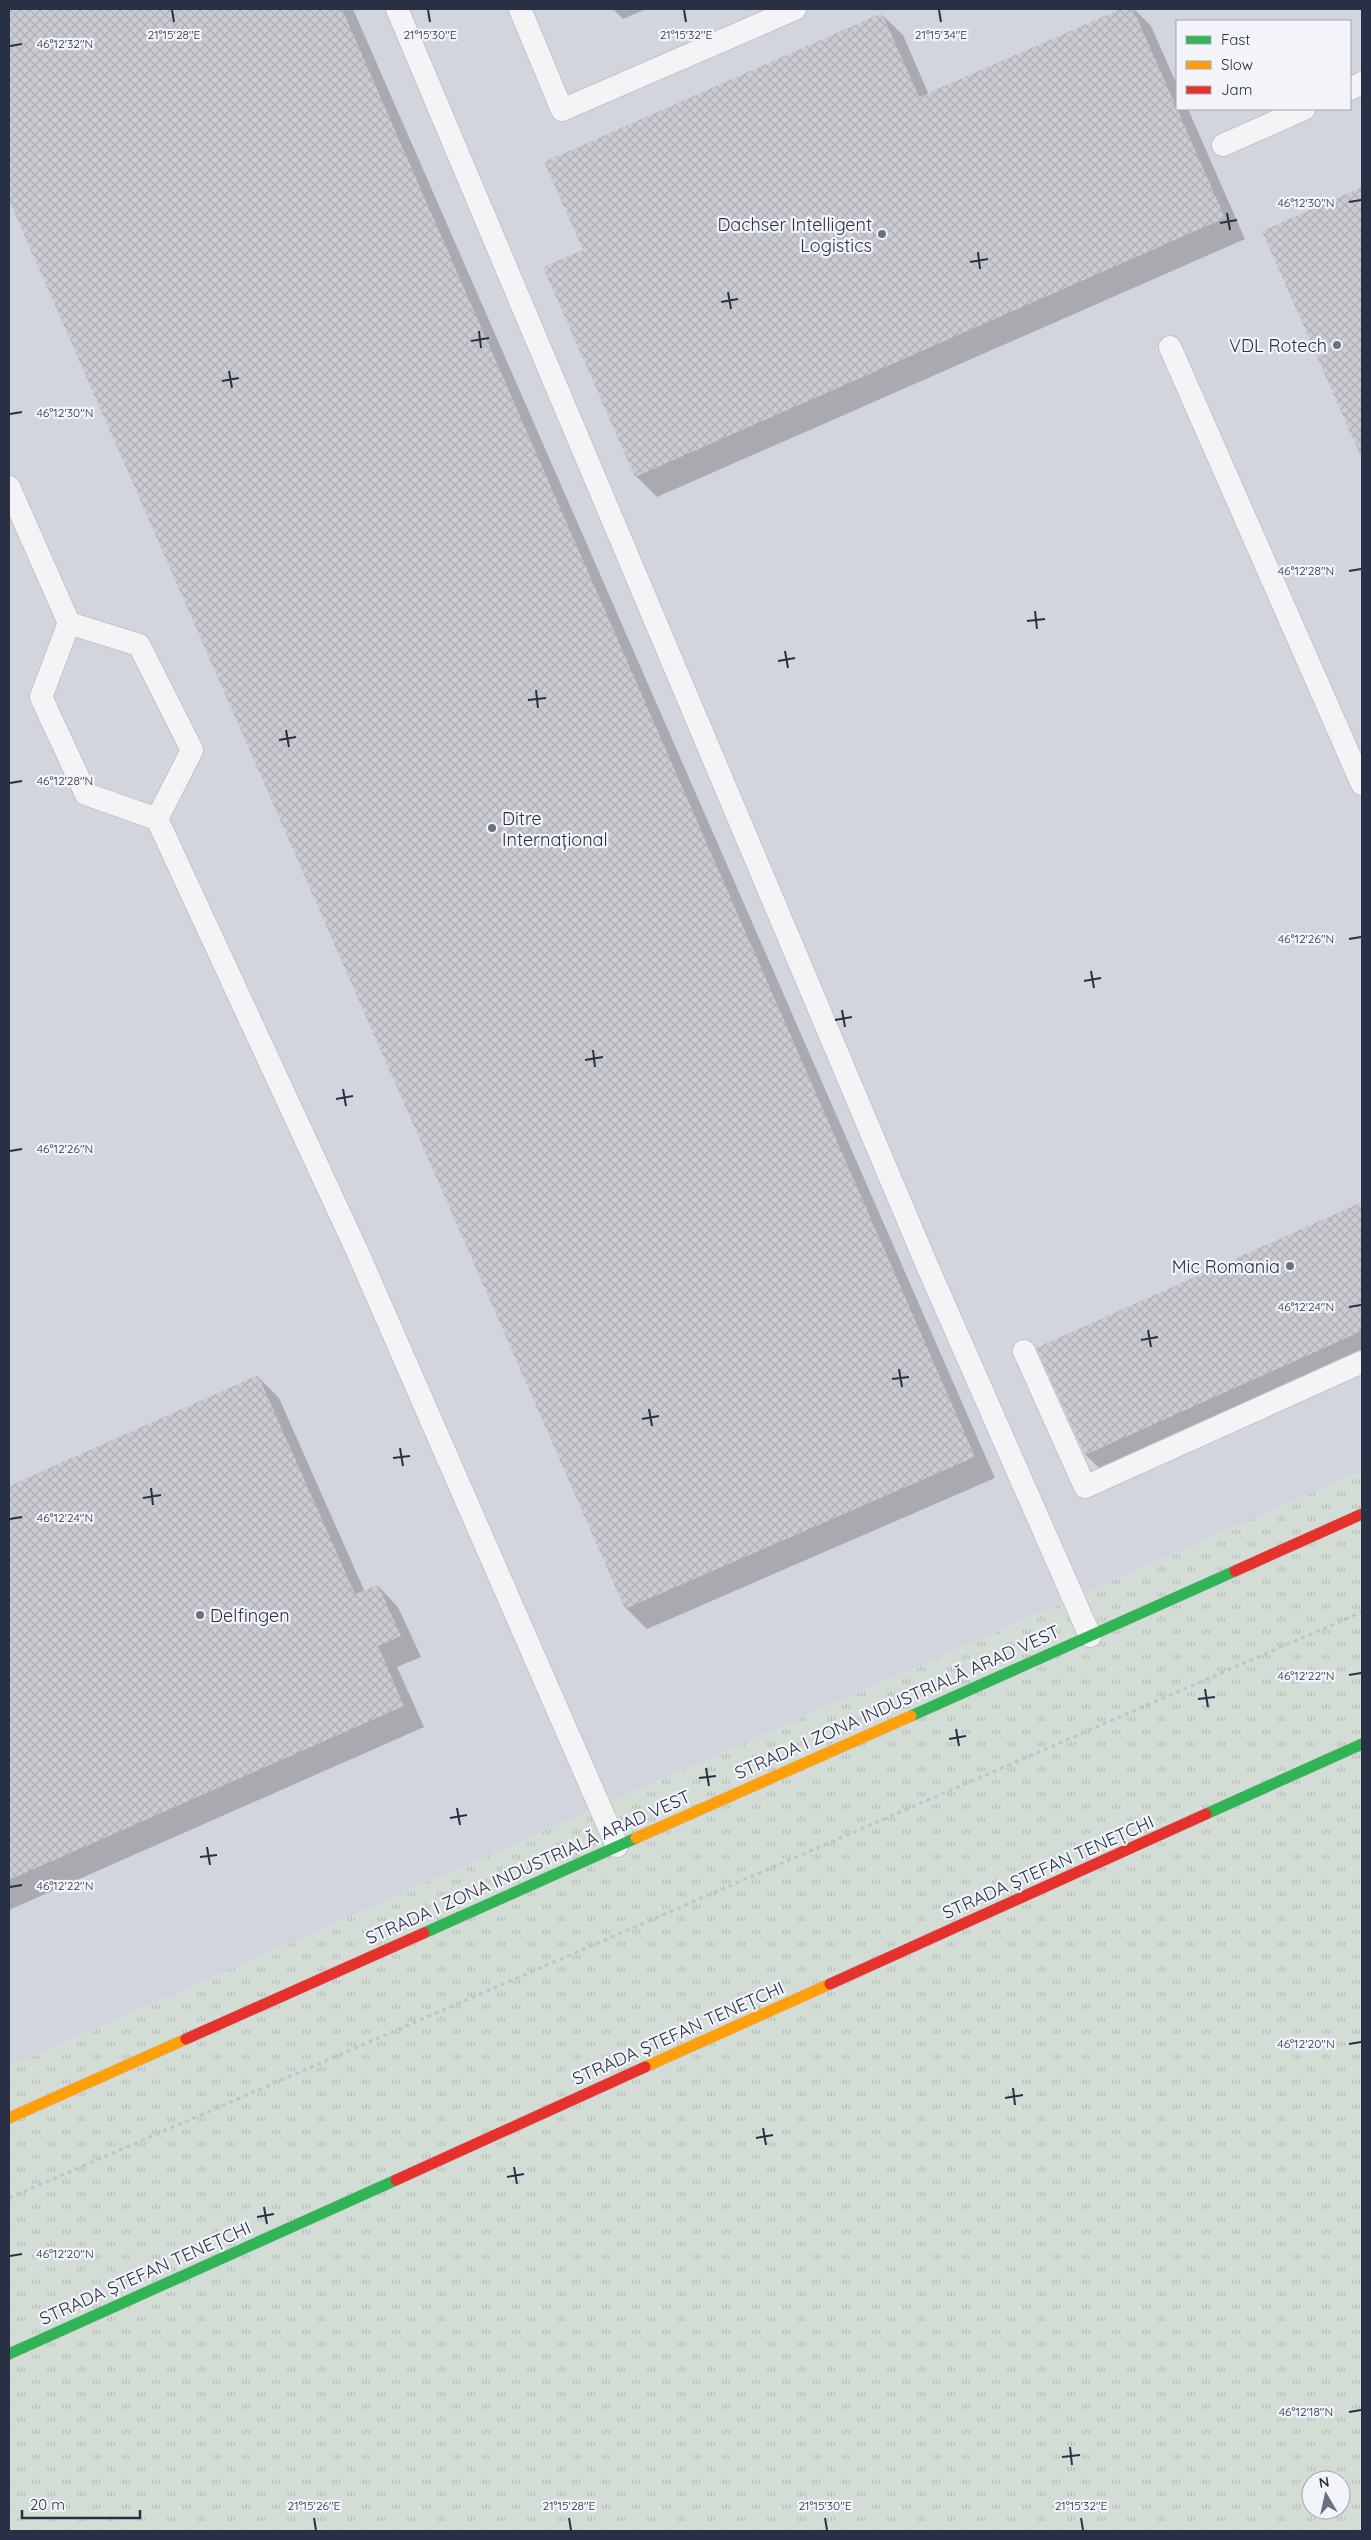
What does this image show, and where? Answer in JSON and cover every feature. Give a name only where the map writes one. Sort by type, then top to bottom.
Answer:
[{"type":"main road","name":"STRADA I ZONA INDUSTRIALĂ ARAD VEST","points":[[9,2118],[1362,1514]]},
{"type":"main road","name":"STRADA ȘTEFAN TENEȚCHI","points":[[9,2354],[1362,1744]]},
{"type":"lane","points":[[397,9],[929,1270],[1090,1636]]},
{"type":"lane","points":[[520,9],[562,110],[795,9]]},
{"type":"lane","points":[[1223,145],[1302,110]]},
{"type":"lane","points":[[1170,347],[1362,784]]},
{"type":"lane","points":[[9,488],[69,623],[41,697],[86,794],[157,819],[358,1253],[617,1846]]},
{"type":"lane","points":[[69,623],[139,644],[192,750],[157,819]]},
{"type":"lane","points":[[1024,1351],[1085,1486],[1362,1362]]},
{"type":"path","points":[[9,2198],[1362,1612]]},
{"type":"shaded area","points":[[9,9],[1362,9],[1362,1471],[9,2067]]},
{"type":"green space","points":[[1362,1471],[1362,2531],[9,2531],[9,2067]]},
{"type":"building","name":"Ditre Internațional","points":[[9,9],[342,9],[975,1457],[625,1609],[9,200]]},
{"type":"building","name":"Dachser Intelligent Logistics","points":[[1121,9],[1133,9],[1225,218],[635,477],[543,267],[583,250],[544,162],[882,13],[919,97]]},
{"type":"building","name":"VDL Rotech","points":[[1362,187],[1362,459],[1262,231]]},
{"type":"building","name":"Mic Romania","points":[[1362,1202],[1362,1331],[1085,1455],[1036,1348]]},
{"type":"building","name":"Delfingen","points":[[258,1375],[355,1594],[378,1585],[401,1636],[378,1646],[404,1706],[9,1880],[9,1486]]},
{"type":"traffic: fast","points":[[911,1716],[1235,1571]]},
{"type":"traffic: fast","points":[[1206,1814],[1362,1744]]},
{"type":"traffic: fast","points":[[424,1933],[636,1838]]},
{"type":"traffic: fast","points":[[9,2354],[396,2180]]},
{"type":"traffic: slow","points":[[636,1838],[911,1716]]},
{"type":"traffic: slow","points":[[645,2067],[830,1984]]},
{"type":"traffic: slow","points":[[9,2118],[186,2039]]},
{"type":"traffic: jam","points":[[1235,1571],[1362,1514]]},
{"type":"traffic: jam","points":[[830,1984],[1206,1814]]},
{"type":"traffic: jam","points":[[186,2039],[424,1933]]},
{"type":"traffic: jam","points":[[396,2180],[645,2067]]},
{"type":"place","name":"Dachser Intelligent Logistics","points":[[882,234]]},
{"type":"place","name":"VDL Rotech","points":[[1337,345]]},
{"type":"place","name":"Ditre Internațional","points":[[492,828]]},
{"type":"place","name":"Mic Romania","points":[[1290,1266]]},
{"type":"place","name":"Delfingen","points":[[200,1615]]}]
